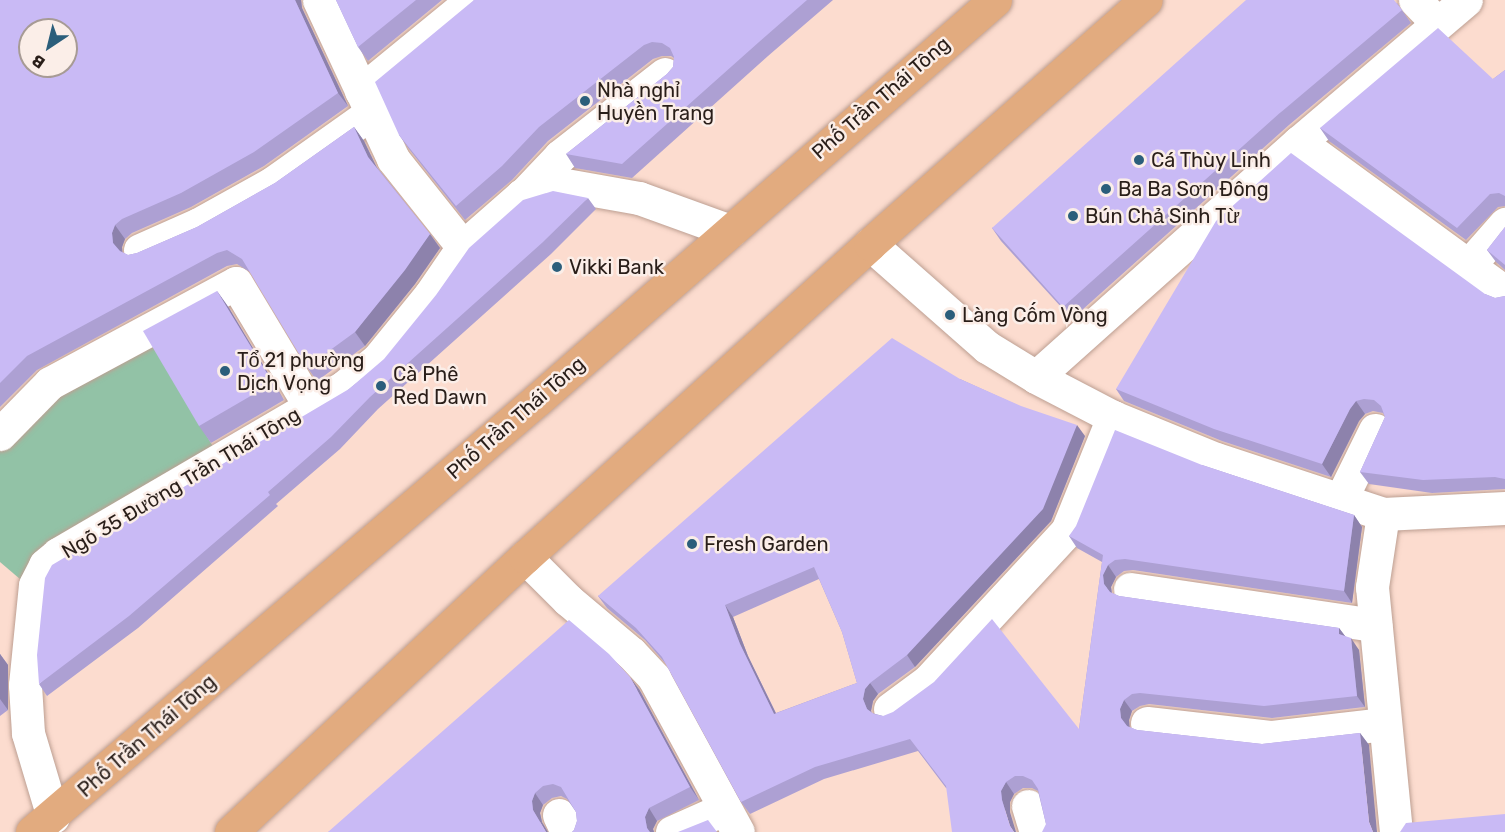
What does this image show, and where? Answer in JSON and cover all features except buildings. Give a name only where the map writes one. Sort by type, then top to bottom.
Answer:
[{"type":"main road","name":"Phố Trần Thái Tông","points":[[43,825],[537,400],[994,0]]},
{"type":"main road","points":[[231,832],[525,557],[870,244],[1127,6]]},
{"type":"lane","points":[[319,0],[393,159],[463,247]]},
{"type":"lane","points":[[140,250],[199,224],[274,182],[366,102],[472,0]]},
{"type":"lane","points":[[1415,0],[1437,23]]},
{"type":"lane","points":[[1036,377],[1299,142],[1466,0]]},
{"type":"lane","points":[[522,195],[560,156],[665,74]]},
{"type":"lane","points":[[1299,142],[1505,292]]},
{"type":"lane","name":"Ngõ 35 Đường Trần Thái Tông","points":[[43,825],[28,733],[25,685],[33,593],[45,566],[66,549],[345,386],[378,359],[430,296],[463,247],[522,195],[560,184],[639,198],[730,231]]},
{"type":"lane","points":[[1469,265],[1505,224]]},
{"type":"lane","points":[[870,244],[987,347],[1036,377],[1113,417],[1216,459],[1383,514],[1505,508]]},
{"type":"lane","points":[[0,434],[50,383],[236,283],[310,406]]},
{"type":"lane","points":[[890,709],[928,681],[1067,531],[1113,417]]},
{"type":"lane","points":[[1341,499],[1374,430]]},
{"type":"lane","points":[[1383,514],[1372,587],[1396,832]]},
{"type":"lane","points":[[525,557],[568,600],[631,653],[654,678],[731,821],[672,832]]},
{"type":"lane","points":[[1130,588],[1375,625]]},
{"type":"lane","points":[[1147,723],[1272,737],[1384,724]]},
{"type":"green space","points":[[151,341],[215,450],[27,585],[0,562],[0,440],[50,391]]},
{"type":"place","name":"Nhà nghỉ Huyền Trang","points":[[585,101]]},
{"type":"place","name":"Cá Thùy Linh","points":[[1139,160]]},
{"type":"place","name":"Ba Ba Sơn Đông","points":[[1106,189]]},
{"type":"place","name":"Bún Chả Sinh Từ","points":[[1073,216]]},
{"type":"place","name":"Vikki Bank","points":[[557,267]]},
{"type":"place","name":"Làng Cốm Vòng","points":[[950,315]]},
{"type":"place","name":"Tổ 21 phường Dịch Vọng","points":[[225,371]]},
{"type":"place","name":"Cà Phê Red Dawn","points":[[381,386]]},
{"type":"place","name":"Fresh Garden","points":[[692,544]]}]
